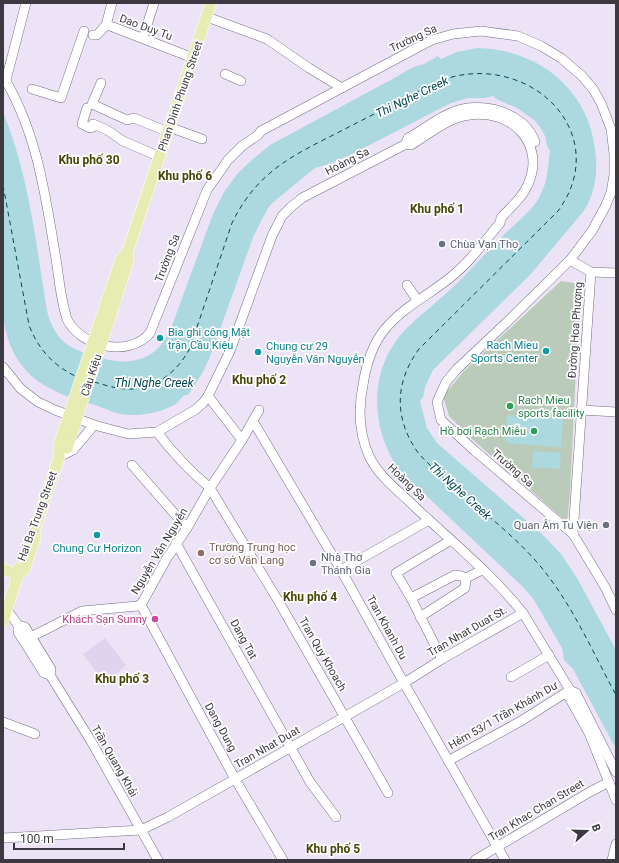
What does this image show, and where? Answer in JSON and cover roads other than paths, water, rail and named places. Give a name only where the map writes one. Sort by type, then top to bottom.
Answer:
[{"type":"main road","name":"Phan Dinh Phung Street","points":[[111,301],[121,259],[127,253],[211,3]]},
{"type":"main road","name":"Cầu Kiệu","points":[[59,457],[111,301]]},
{"type":"main road","name":"Hai Ba Trung Street","points":[[3,622],[18,575],[19,563],[24,548],[29,534],[35,528],[59,457]]},
{"type":"main road","points":[[3,569],[18,575]]},
{"type":"street","points":[[4,78],[26,3]]},
{"type":"street","points":[[106,25],[112,3]]},
{"type":"street","points":[[143,38],[154,3]]},
{"type":"street","points":[[207,17],[267,39],[309,68],[342,88]]},
{"type":"street","name":"Dao Duy Tu","points":[[93,35],[97,35],[106,25],[193,58]]},
{"type":"street","points":[[32,89],[61,98],[84,31]]},
{"type":"street","name":"Trường Sa","points":[[4,78],[25,121],[39,165],[67,319],[75,331],[83,337],[115,348],[137,343],[150,333],[201,201],[214,179],[228,160],[242,146],[258,135],[261,131],[428,42],[453,34],[480,31],[518,36],[541,46],[561,58],[582,76],[593,89],[601,103],[612,131],[614,175],[611,193],[605,207],[592,232],[570,260],[457,369],[446,382],[437,402],[441,420],[474,451],[573,534],[605,587],[616,610]]},
{"type":"street","points":[[225,74],[242,81]]},
{"type":"street","points":[[101,83],[92,104],[127,120],[134,118],[202,139]]},
{"type":"street","points":[[87,108],[82,124],[90,128],[93,124],[107,130],[123,141],[160,157]]},
{"type":"street","name":"Hoàng Sa","points":[[3,367],[21,389],[38,402],[55,410],[94,425],[128,434],[157,432],[195,410],[208,396],[230,351],[272,236],[282,216],[291,207],[302,198],[406,144],[408,138],[416,138],[454,112],[465,109],[486,108],[498,110],[516,119],[530,131],[537,148],[538,174],[531,192],[514,208],[506,221],[500,223],[457,272],[417,300],[392,321],[376,343],[370,355],[360,402],[360,422],[366,449],[378,470],[514,601],[523,612],[570,690]]},
{"type":"street","name":"Đường Hoa Phượng","points":[[570,260],[591,272],[616,274]]},
{"type":"street","name":"Đường Hoa Phượng","points":[[573,534],[591,272]]},
{"type":"street","points":[[407,285],[417,300]]},
{"type":"street","points":[[208,396],[242,440]]},
{"type":"street","name":"Nguyễn Văn Nguyễn","points":[[31,638],[82,611],[140,605],[176,543],[242,440],[259,410]]},
{"type":"street","points":[[581,410],[616,412]]},
{"type":"street","name":"Tran Khanh Du","points":[[253,421],[341,570],[505,860]]},
{"type":"street","points":[[59,457],[72,450],[94,425]]},
{"type":"street","name":"Tran Quy Khoach","points":[[157,432],[165,444],[210,488],[276,595],[388,793]]},
{"type":"street","points":[[132,465],[187,528]]},
{"type":"street","points":[[341,570],[429,520]]},
{"type":"street","points":[[442,659],[411,598],[396,573],[451,540]]},
{"type":"street","name":"Dang Tat","points":[[176,543],[310,782],[336,817]]},
{"type":"street","points":[[411,598],[454,575],[466,578],[482,570]]},
{"type":"street","points":[[420,617],[465,588],[467,583],[466,578]]},
{"type":"street","name":"Dang Dung","points":[[140,605],[235,779],[283,860]]},
{"type":"street","name":"Trần Quang Khải","points":[[7,610],[18,625],[18,632],[44,673],[50,675],[91,741],[158,860]]},
{"type":"street","name":"Tran Nhat Duat St.","points":[[404,683],[523,612]]},
{"type":"street","name":"Trần Quang Khải","points":[[18,625],[25,627],[51,669],[50,675]]},
{"type":"street","points":[[511,677],[549,655]]},
{"type":"street","name":"Tran Nhat Duat","points":[[141,830],[168,817],[404,683]]},
{"type":"street","points":[[616,771],[576,693],[570,690],[569,697],[589,733],[616,800]]},
{"type":"street","name":"Hẻm 53/1 Trần Khánh Dư","points":[[448,761],[521,721],[570,690]]},
{"type":"street","points":[[3,722],[35,734]]},
{"type":"street","name":"Tran Khac Chan Street","points":[[475,860],[609,782]]},
{"type":"street","points":[[3,838],[141,830]]},
{"type":"street","points":[[612,860],[616,844]]},
{"type":"water","name":"Thi Nghe Creek","points":[[477,48],[500,50],[522,56],[542,66],[559,79],[574,95],[585,114],[593,135],[596,159],[595,180],[590,199],[583,212],[530,275],[433,370],[425,387],[423,397],[420,401],[427,428],[437,443],[544,536],[561,554],[577,578],[616,650],[616,749],[573,669],[564,660],[562,648],[534,600],[524,588],[400,471],[390,454],[378,417],[377,398],[379,380],[385,362],[394,345],[406,329],[417,318],[457,283],[531,209],[541,195],[546,181],[550,150],[540,127],[534,120],[517,108],[498,100],[493,96],[485,98],[468,98],[451,103],[356,152],[330,164],[315,168],[271,204],[254,235],[210,357],[203,372],[188,395],[185,395],[175,405],[169,408],[142,415],[122,414],[67,396],[48,387],[39,382],[19,362],[7,337],[4,324],[3,112],[19,160],[31,210],[47,311],[53,328],[63,341],[81,352],[109,360],[133,361],[148,356],[161,345],[166,338],[173,323],[213,214],[224,192],[238,173],[253,159],[270,145],[411,68],[424,64],[438,56],[441,59],[457,52]]},
{"type":"water","name":"Hồ bơi Rạch Miễu","points":[[507,415],[563,419],[561,447],[505,443]]},
{"type":"water","points":[[533,451],[561,453],[560,469],[532,467]]},
{"type":"place","name":"Chùa Vạn Thọ","points":[[442,244]]},
{"type":"place","name":"Bia ghi công Mặt trận Cầu Kiệu","points":[[160,338]]},
{"type":"place","name":"Rach Mieu Sports Center","points":[[546,351]]},
{"type":"place","name":"Chung cư 29 Nguyễn Văn Nguyễn","points":[[258,352]]},
{"type":"place","name":"Rach Mieu sports facility","points":[[510,406]]},
{"type":"place","name":"Hồ bơi Rạch Miễu","points":[[534,431]]},
{"type":"place","name":"Quan Âm Tu Viện","points":[[606,525]]},
{"type":"place","name":"Chung Cư Horizon","points":[[97,535]]},
{"type":"place","name":"Trường Trung học cơ sở Văn Lang","points":[[201,553]]},
{"type":"place","name":"Nhà Thờ Thánh Gia","points":[[313,563]]},
{"type":"place","name":"Khách Sạn Sunny","points":[[155,619]]},
{"type":"district","name":"Khu phố 30","points":[[89,160]]},
{"type":"district","name":"Khu phố 6","points":[[185,176]]},
{"type":"district","name":"Khu phố 1","points":[[437,209]]},
{"type":"district","name":"Khu phố 2","points":[[259,380]]},
{"type":"district","name":"Khu phố 4","points":[[310,597]]},
{"type":"district","name":"Khu phố 3","points":[[122,679]]},
{"type":"district","name":"Khu phố 5","points":[[333,849]]}]
